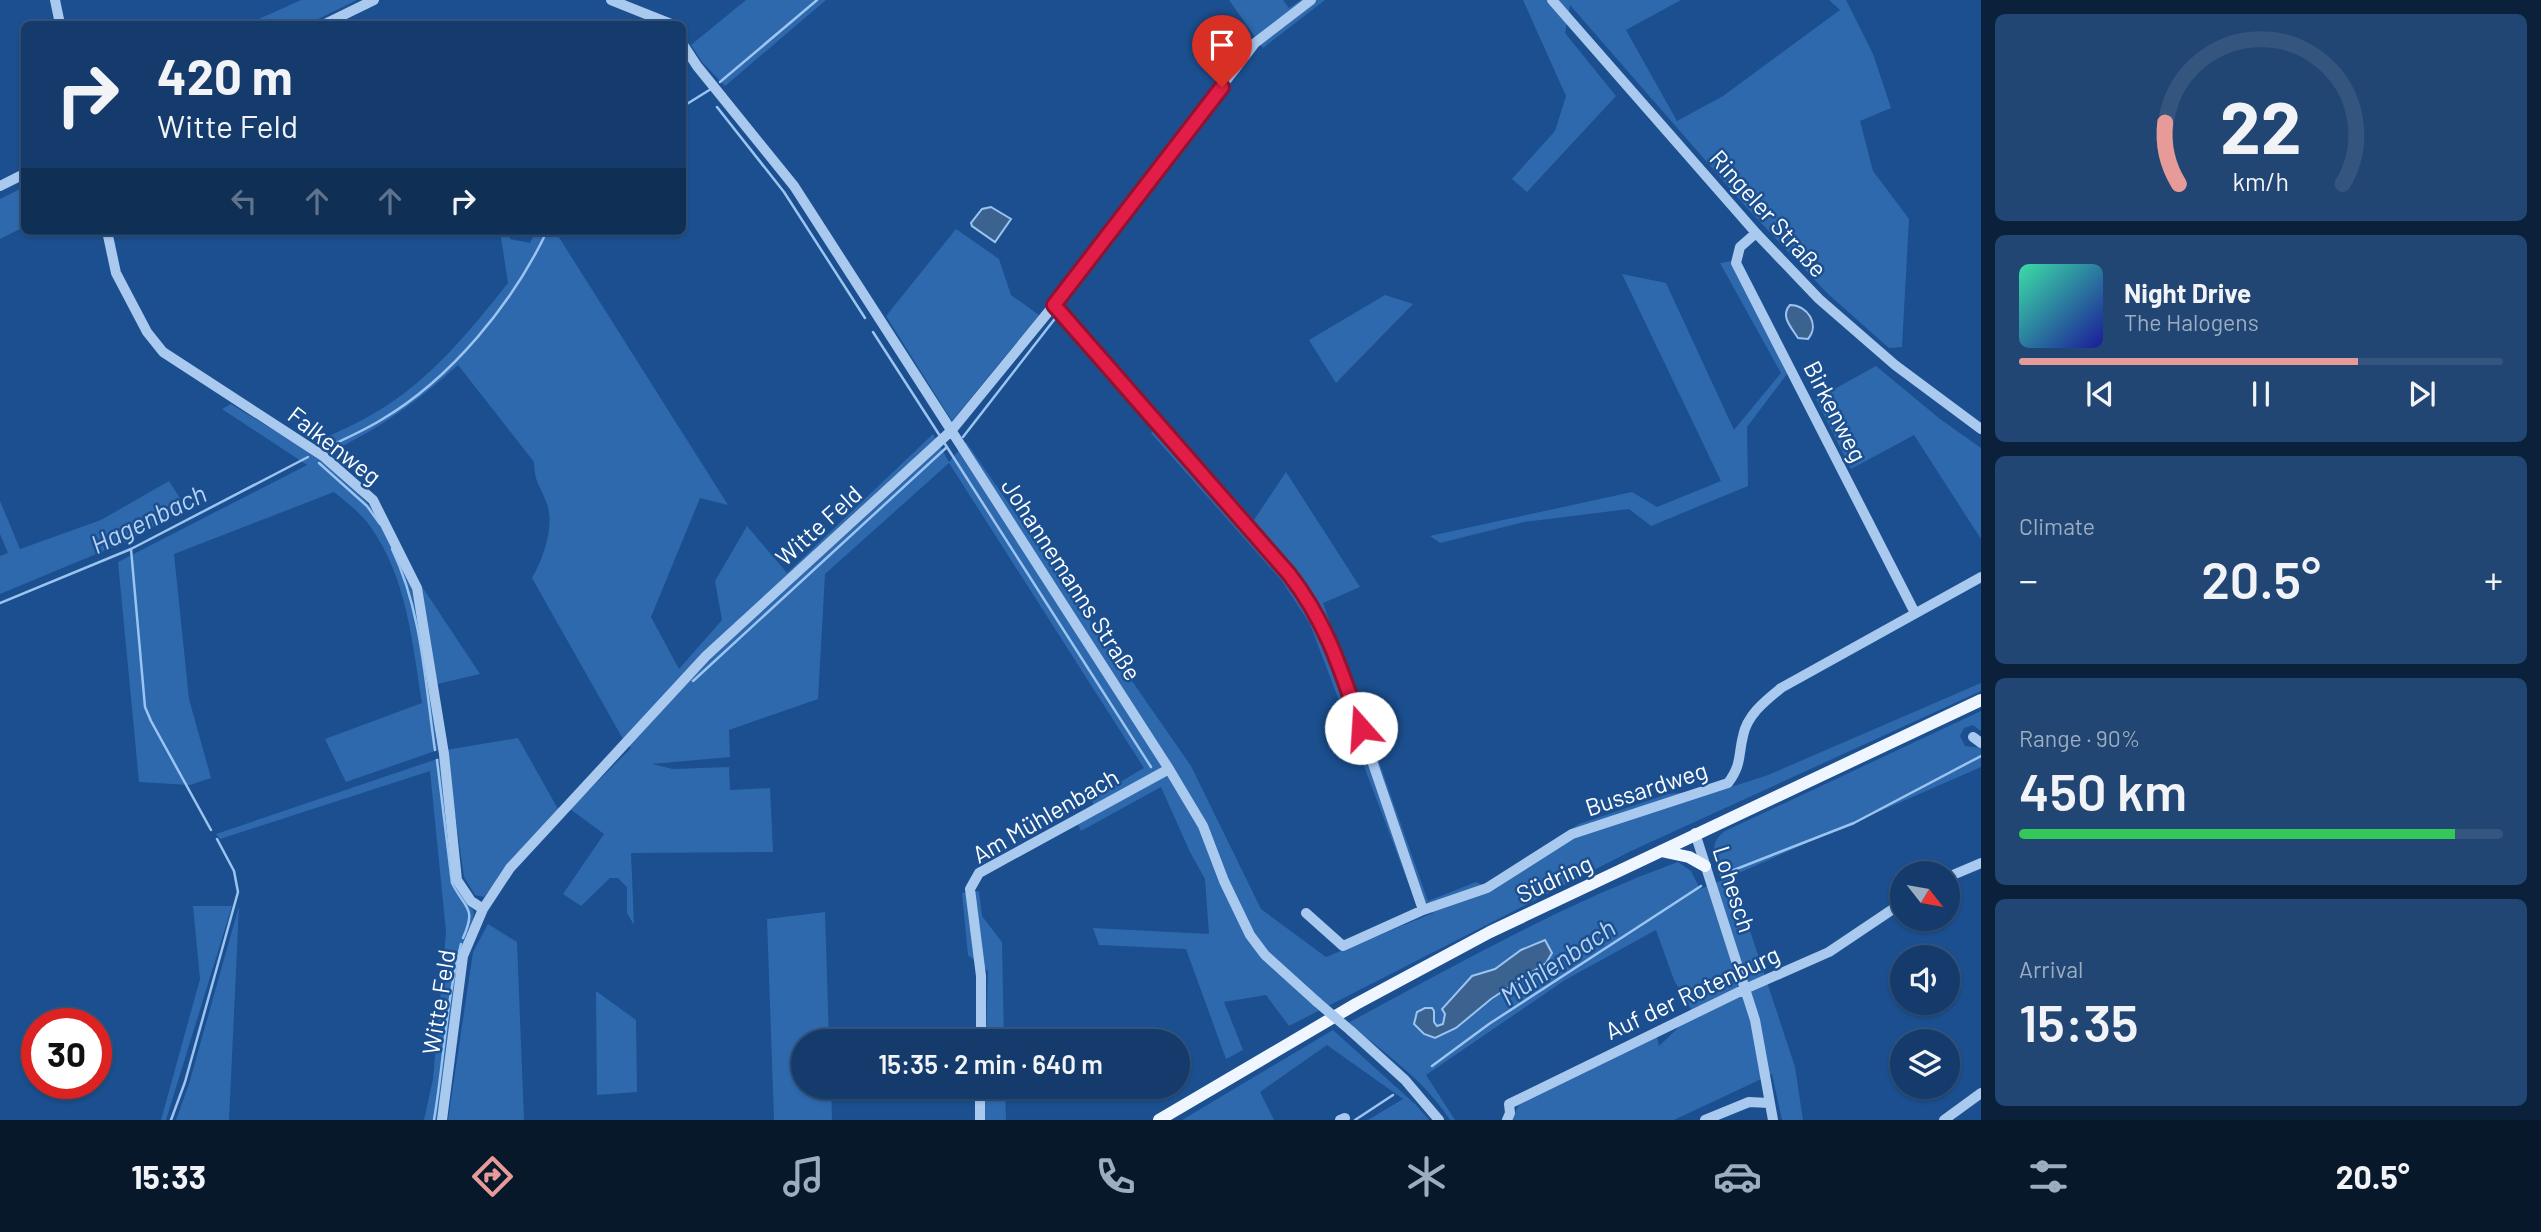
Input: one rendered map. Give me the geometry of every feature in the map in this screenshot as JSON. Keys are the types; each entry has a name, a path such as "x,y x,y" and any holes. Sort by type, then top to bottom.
{"main road":[{"name":"Südring","path":"1158,1120 1356,1004 1490,932 1981,700"},
{"path":"1661,851 1689,857 1705,866"}],"street":[{"path":"55,0 59,21"},
{"path":"331,21 374,0"},
{"path":"611,0 664,21"},
{"name":"Witte Feld","path":"442,1120 463,956 483,909 510,868 706,656 951,431 1054,305 1255,43 1311,0"},
{"name":"Ringeler Straße","path":"1552,0 1756,233 1828,307 1895,365 1981,429"},
{"name":"Johannemanns Straße","path":"686,49 794,186 1169,769 1203,826 1224,881 1251,935 1265,955 1405,1080 1439,1120"},
{"path":"0,186 21,176"},
{"name":"Birkenweg","path":"1756,233 1740,247 1736,263 1915,613"},
{"name":"Falkenweg","path":"108,235 116,273 147,332 163,352 323,456 373,500 417,588 447,777 457,880 471,901 483,909"},
{"path":"1054,305 1309,599 1343,676 1423,911"},
{"name":"Bussardweg","path":"1306,913 1343,946 1423,911 1487,888 1572,834 1728,783 1738,770 1743,733 1751,717 1781,688 1981,577"},
{"name":"Am Mühlenbach","path":"981,1029 981,976 970,889 979,873 1169,769"},
{"name":"Lohesch","path":"1695,833 1755,1020 1773,1120"},
{"path":"1960,872 1981,863"},
{"name":"Auf der Rotenburg","path":"1507,1120 1510,1113 1509,1104 1745,989 1829,952 1890,911"},
{"path":"1944,1120 1981,1093"},
{"path":"980,1099 980,1120"},
{"path":"1704,1120 1749,1102 1769,1103"}],"shaded area":[{"path":"301,0 357,0 314,21 255,21"},
{"path":"746,0 826,0 725,86 702,62 691,45"},
{"path":"1229,0 1283,0 1289,8 1301,0 1325,0 1263,48"},
{"path":"1523,0 1681,0 1626,30 1677,121 1723,96 1840,10 1829,0 1846,0 1873,54 1891,108 1860,121 1873,171 1909,219 1902,347 1889,348 1828,294 1747,208 1570,5 1565,33 1616,96 1527,192 1512,179 1555,131 1566,96"},
{"path":"21,188 21,228 0,239 0,199"},
{"path":"991,207 1011,219 995,242 971,223 982,209"},
{"path":"956,229 999,259 1011,295 1039,315 952,421 886,316"},
{"path":"501,235 510,235 510,239 530,243 534,235 558,235 728,505 700,498 651,617 679,669 722,620 715,581 747,526 787,573 933,434 949,462 966,442 1191,766 1261,909 1326,957 1433,913 1428,902 1417,906 1310,624 1282,581 1151,433 1165,420 1254,520 1286,472 1360,587 1323,603 1428,901 1476,882 1492,890 1527,857 1579,824 1668,794 1728,788 1768,775 1981,683 1981,691 1631,851 1289,1026 1266,995 1224,1002 1243,1050 1226,1059 1186,949 1099,945 1093,928 1209,934 1205,879 1161,787 1081,831 1078,824 1098,814 1091,799 1144,768 949,463 825,574 818,699 729,730 730,757 652,764 673,769 729,767 730,790 770,788 773,852 631,853 634,925 627,913 627,887 618,878 610,878 581,906 563,894 604,834 570,809 631,748 623,739 532,578 544,552 550,522 534,462 458,365 396,414 347,443 328,453 315,442 363,420 415,385 464,336 508,283"},
{"path":"1732,261 1787,374 1747,427 1748,486 1651,526 1629,509 1524,522 1440,543 1430,536 1632,492 1657,507 1721,481 1622,274 1666,283 1734,430 1781,373 1720,263"},
{"path":"1385,295 1413,304 1336,383 1309,340"},
{"path":"1790,305 1802,308 1810,317 1813,328 1808,339 1798,338 1790,326 1786,313"},
{"path":"1876,366 1940,419 1981,448 1981,539 1914,435 1851,469 1816,399"},
{"path":"231,404 339,475 369,505 387,530 401,559 420,622 438,750 346,782 325,739 422,703 411,633 392,567 366,521 334,492 174,554 189,699 211,778 190,785 139,782 118,562 307,465 222,409"},
{"path":"169,481 187,509 125,542 0,594 0,556 8,553 0,534 0,501 20,549 101,520"},
{"path":"421,585 480,674 437,684"},
{"path":"1981,711 1981,731 1973,725 1964,728 1960,736 1965,746 1981,748 1981,767 1732,876 1795,1067 1803,1120 1782,1120 1772,1074 1674,1120 1511,1120 1519,1105 1526,1100 1657,1037 1659,1046 1678,1028 1691,1009 1674,980 1656,930 1565,980 1426,1075 1455,1120 1450,1120 1429,1092 1403,1068 1348,1023 1551,916 1678,862 1691,871 1700,889 1723,880 1714,848 1725,831","holes":["1521,950 1546,963 1486,1004 1424,1034 1434,1011 1434,1022 1438,1026 1443,1024 1445,1014 1472,976 1495,969"]},
{"path":"518,738 558,809 484,897 475,895 464,877 446,750"},
{"path":"440,758 455,880 474,912 438,1120 424,1120 433,1079 446,932 430,771 220,839 216,834"},
{"path":"979,891 982,916 1002,942 1004,1029 986,1029 988,971 968,955 962,893"},
{"path":"193,906 232,906 166,1120 161,1120 200,979"},
{"path":"239,906 229,1120 176,1120 189,1084"},
{"path":"825,912 829,1029 791,1029 791,1099 831,1099 832,1120 774,1120 767,919"},
{"path":"488,924 517,942 524,1120 448,1120 473,952"},
{"path":"1545,940 1552,953 1546,963 1491,999 1456,1028 1435,1038 1424,1034 1414,1024 1417,1012 1432,1008 1434,1022 1437,1026 1443,1024 1445,1014 1442,1009 1472,976 1495,969 1521,950"},
{"path":"596,991 636,1020 637,1092 597,1095"},
{"path":"1333,1030 1429,1120 1368,1120 1403,1099 1327,1045 1260,1092 1274,1120 1182,1120"},
{"path":"985,1099 1005,1099 1006,1120 984,1120"}],"waterway":[{"name":"Hagenbach","path":"720,82 817,0"},
{"name":"Hagenbach","path":"686,105 711,89"},
{"path":"717,107 784,192 865,318"},
{"name":"Hagenbach","path":"323,449 367,428 407,403 455,361 498,312 517,285 545,235"},
{"path":"963,437 1057,316"},
{"path":"873,332 940,436"},
{"path":"945,444 1151,767"},
{"path":"693,681 947,447"},
{"name":"Hagenbach","path":"0,603 131,549 308,457"},
{"path":"319,463 367,506 380,524"},
{"path":"131,549 145,707 211,830"},
{"path":"392,549 410,597 416,622 435,750"},
{"name":"Mühlenbach","path":"1721,875 1854,823 1981,756"},
{"path":"437,760 452,883 469,914 463,938"},
{"path":"171,1120 185,1082 238,892 234,871 217,839"},
{"name":"Mühlenbach","path":"1432,1066 1489,1024 1701,886"},
{"path":"434,1120 452,987 461,944"},
{"name":"Mühlenbach","path":"1355,1120 1393,1095"}],"route":[{"path":"1222,87 1054,305 1309,599 1343,676 1361,728"}]}
